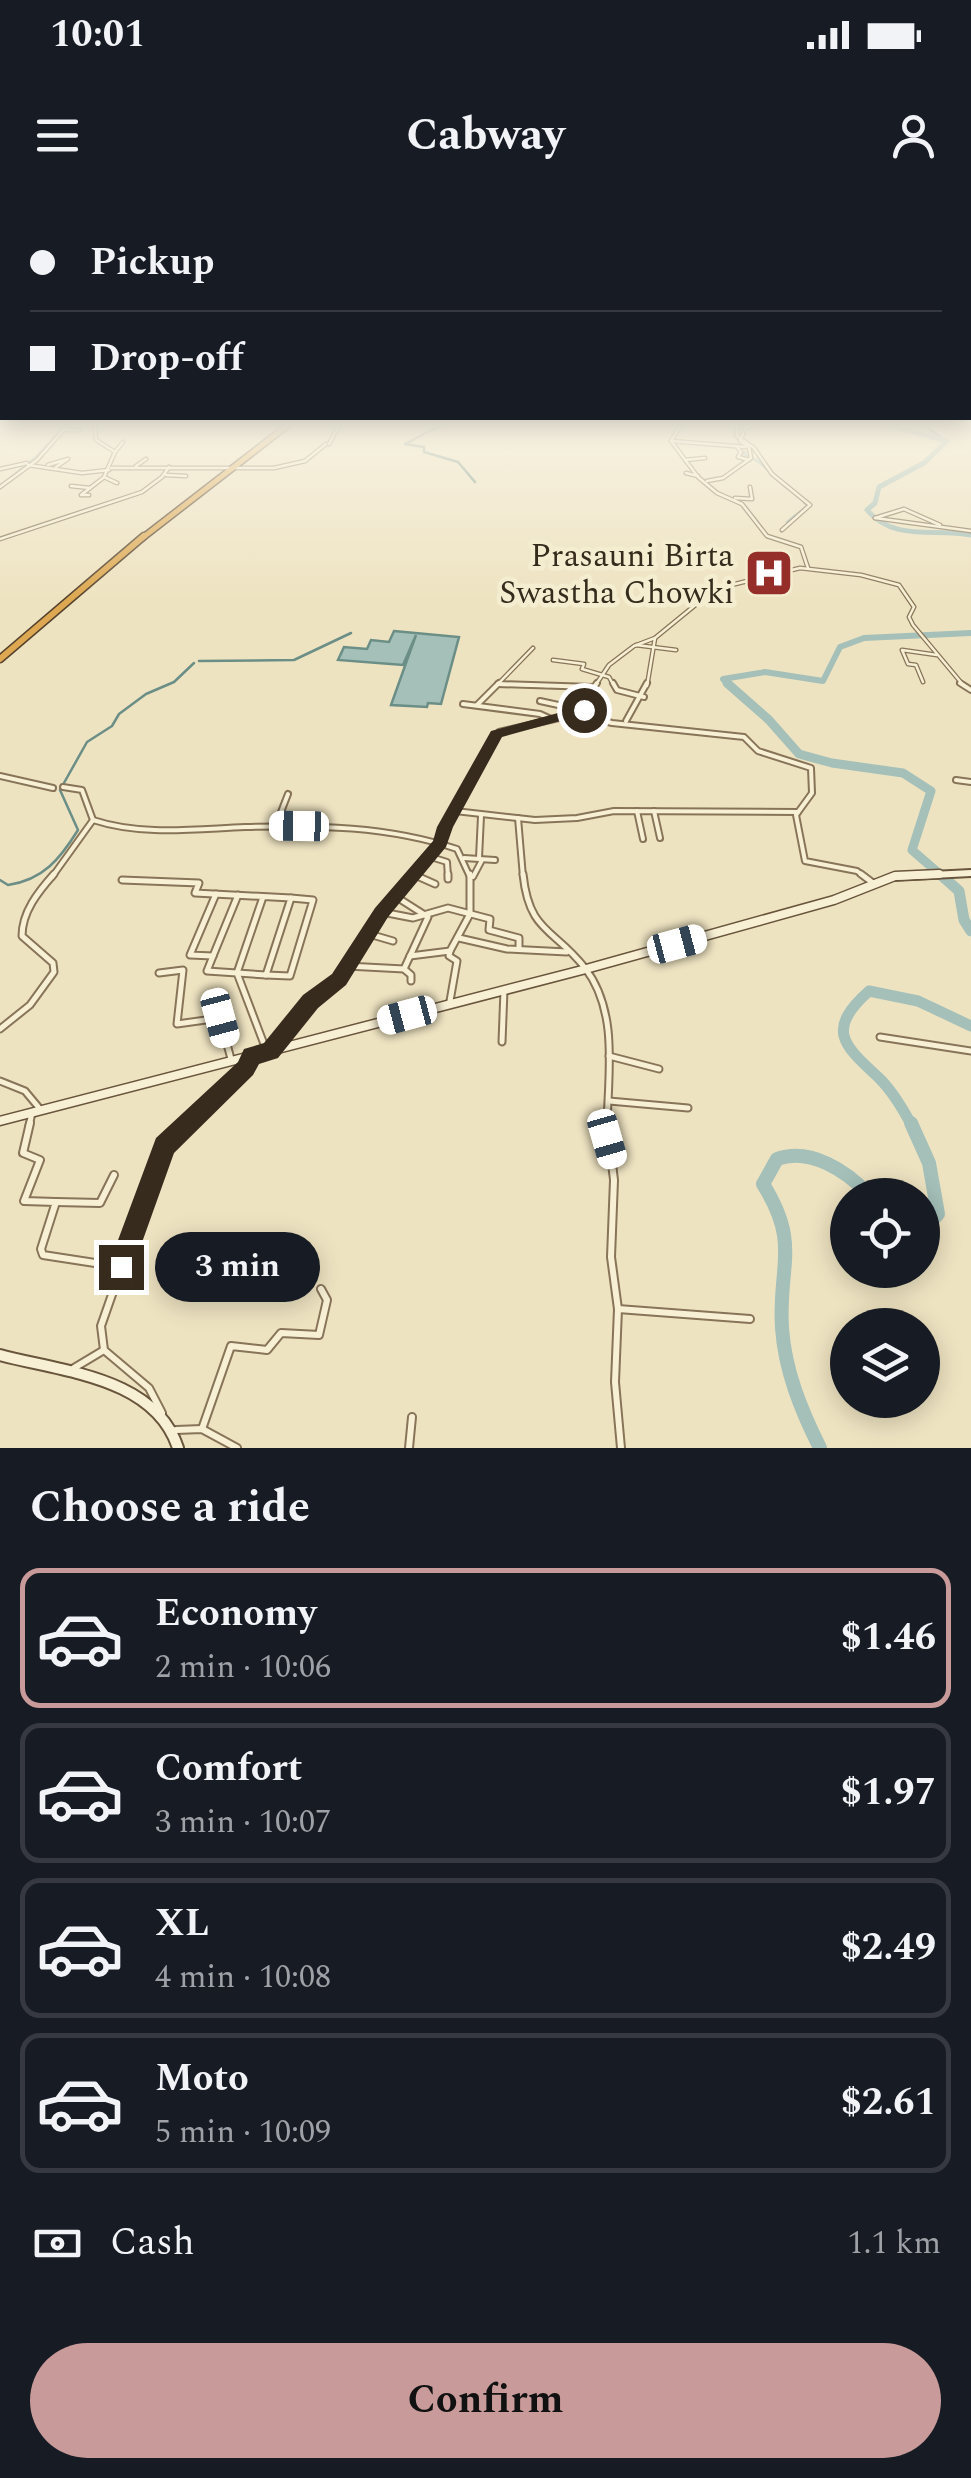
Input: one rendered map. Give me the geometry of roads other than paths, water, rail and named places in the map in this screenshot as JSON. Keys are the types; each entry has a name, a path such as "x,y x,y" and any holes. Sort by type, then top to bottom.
{"highway":[{"path":"0,658 209,483"}],"main road":[{"path":"0,1121 586,969 876,887 895,876 971,873"},
{"path":"1,1359 66,1372 130,1391 162,1413 176,1430 178,1448"}],"street":[{"path":"88,495 82,494 95,483"},
{"path":"0,539 80,510 121,500 151,483"},
{"path":"709,483 716,493 745,507 767,536 801,547 808,568"},
{"path":"782,530 810,505 783,483"},
{"path":"71,486 90,488"},
{"path":"733,499 752,499 750,488"},
{"path":"947,526 905,528 875,518 904,509 971,531"},
{"path":"576,714 603,675 636,645 655,638 715,589 808,568 860,574 899,585 914,607 909,617 912,625 971,690"},
{"path":"626,722 644,697 655,638"},
{"path":"636,645 676,650"},
{"path":"476,706 534,648"},
{"path":"923,682 916,665 908,664 902,650 938,655"},
{"path":"554,660 584,664 582,669 603,675 614,682 617,690 644,697"},
{"path":"498,684 594,687"},
{"path":"540,701 595,713"},
{"path":"463,704 540,714 551,719"},
{"path":"264,896 236,974 269,1052 310,1002 333,986 382,912 431,857 496,734 576,714 612,723 744,738 758,751 806,765 812,772 812,793 798,812 805,861 864,873 876,887"},
{"path":"0,776 53,788"},
{"path":"956,780 971,782"},
{"path":"63,787 82,790 93,820"},
{"path":"276,825 288,794"},
{"path":"454,811 518,818 592,818 614,811 637,810 798,812"},
{"path":"637,810 643,839"},
{"path":"654,811 660,838"},
{"path":"451,1004 451,982 457,961 450,951 471,916 473,877 481,858 480,816"},
{"path":"518,818 526,904 586,969 609,1022 607,1139 614,1180 612,1257 618,1309 615,1382 620,1448"},
{"path":"93,820 142,830 276,825 338,828 440,843 458,849 473,877"},
{"path":"0,1029 30,1005 54,972 52,963 21,930 34,897 71,855 93,820"},
{"path":"431,857 447,862 448,879"},
{"path":"464,858 496,860"},
{"path":"415,875 435,884"},
{"path":"122,880 200,882 195,893 264,896 312,900 290,976 208,971 238,895"},
{"path":"213,956 190,954 216,894"},
{"path":"396,896 424,912 427,926 404,969"},
{"path":"266,975 292,898"},
{"path":"382,912 412,918 448,908 490,920 489,930 519,938 520,948"},
{"path":"367,933 393,941"},
{"path":"459,938 567,952"},
{"path":"410,956 450,951"},
{"path":"347,966 404,969 411,974 411,981"},
{"path":"159,973 183,970 177,1024 220,1018 232,1061"},
{"path":"502,1042 504,990"},
{"path":"880,1037 971,1052"},
{"path":"162,1413 150,1388 104,1350 101,1326 164,1146 245,1068 252,1056"},
{"path":"608,1056 659,1069"},
{"path":"0,1081 25,1091 37,1112 23,1154 40,1160 24,1201 100,1204 114,1175"},
{"path":"609,1101 688,1108"},
{"path":"56,1202 41,1249 43,1255 121,1267"},
{"path":"202,1430 231,1346 267,1350 281,1334 319,1334 327,1300 321,1289"},
{"path":"618,1309 750,1318"},
{"path":"66,1372 104,1350"},
{"path":"410,1448 412,1417"},
{"path":"176,1430 202,1430 238,1448"}],"water":[{"path":"394,631 459,637 441,704 391,705 416,635 403,665 338,660 344,647 367,649 371,640 389,642"}],"waterway":[{"path":"0,486 3,483"},
{"path":"782,483 787,488"},
{"path":"886,483 879,487 875,503 867,510 878,520 902,530 971,535"},
{"path":"787,522 807,506 803,501"},
{"path":"199,661 294,660 351,633"},
{"path":"729,686 723,679 765,672 823,681 840,647 864,638 971,633"},
{"path":"0,880 8,885 31,878 57,859 78,830 60,790 87,742 112,726 119,714 146,694 174,682 194,663"},
{"path":"727,683 769,720 799,754 903,773 931,791 912,850 943,877"},
{"path":"940,874 959,891 964,920 971,931"},
{"path":"912,1126 889,1089 849,1047 843,1028 847,1017 869,991 918,1001 971,1026"},
{"path":"911,1123 932,1178"},
{"path":"820,1448 790,1375 782,1328 785,1240 775,1205 763,1184 777,1159 790,1156 815,1159 850,1178"}],"place":[{"name":"Prasauni Birta Swastha Chowki","path":"769,573"}]}
